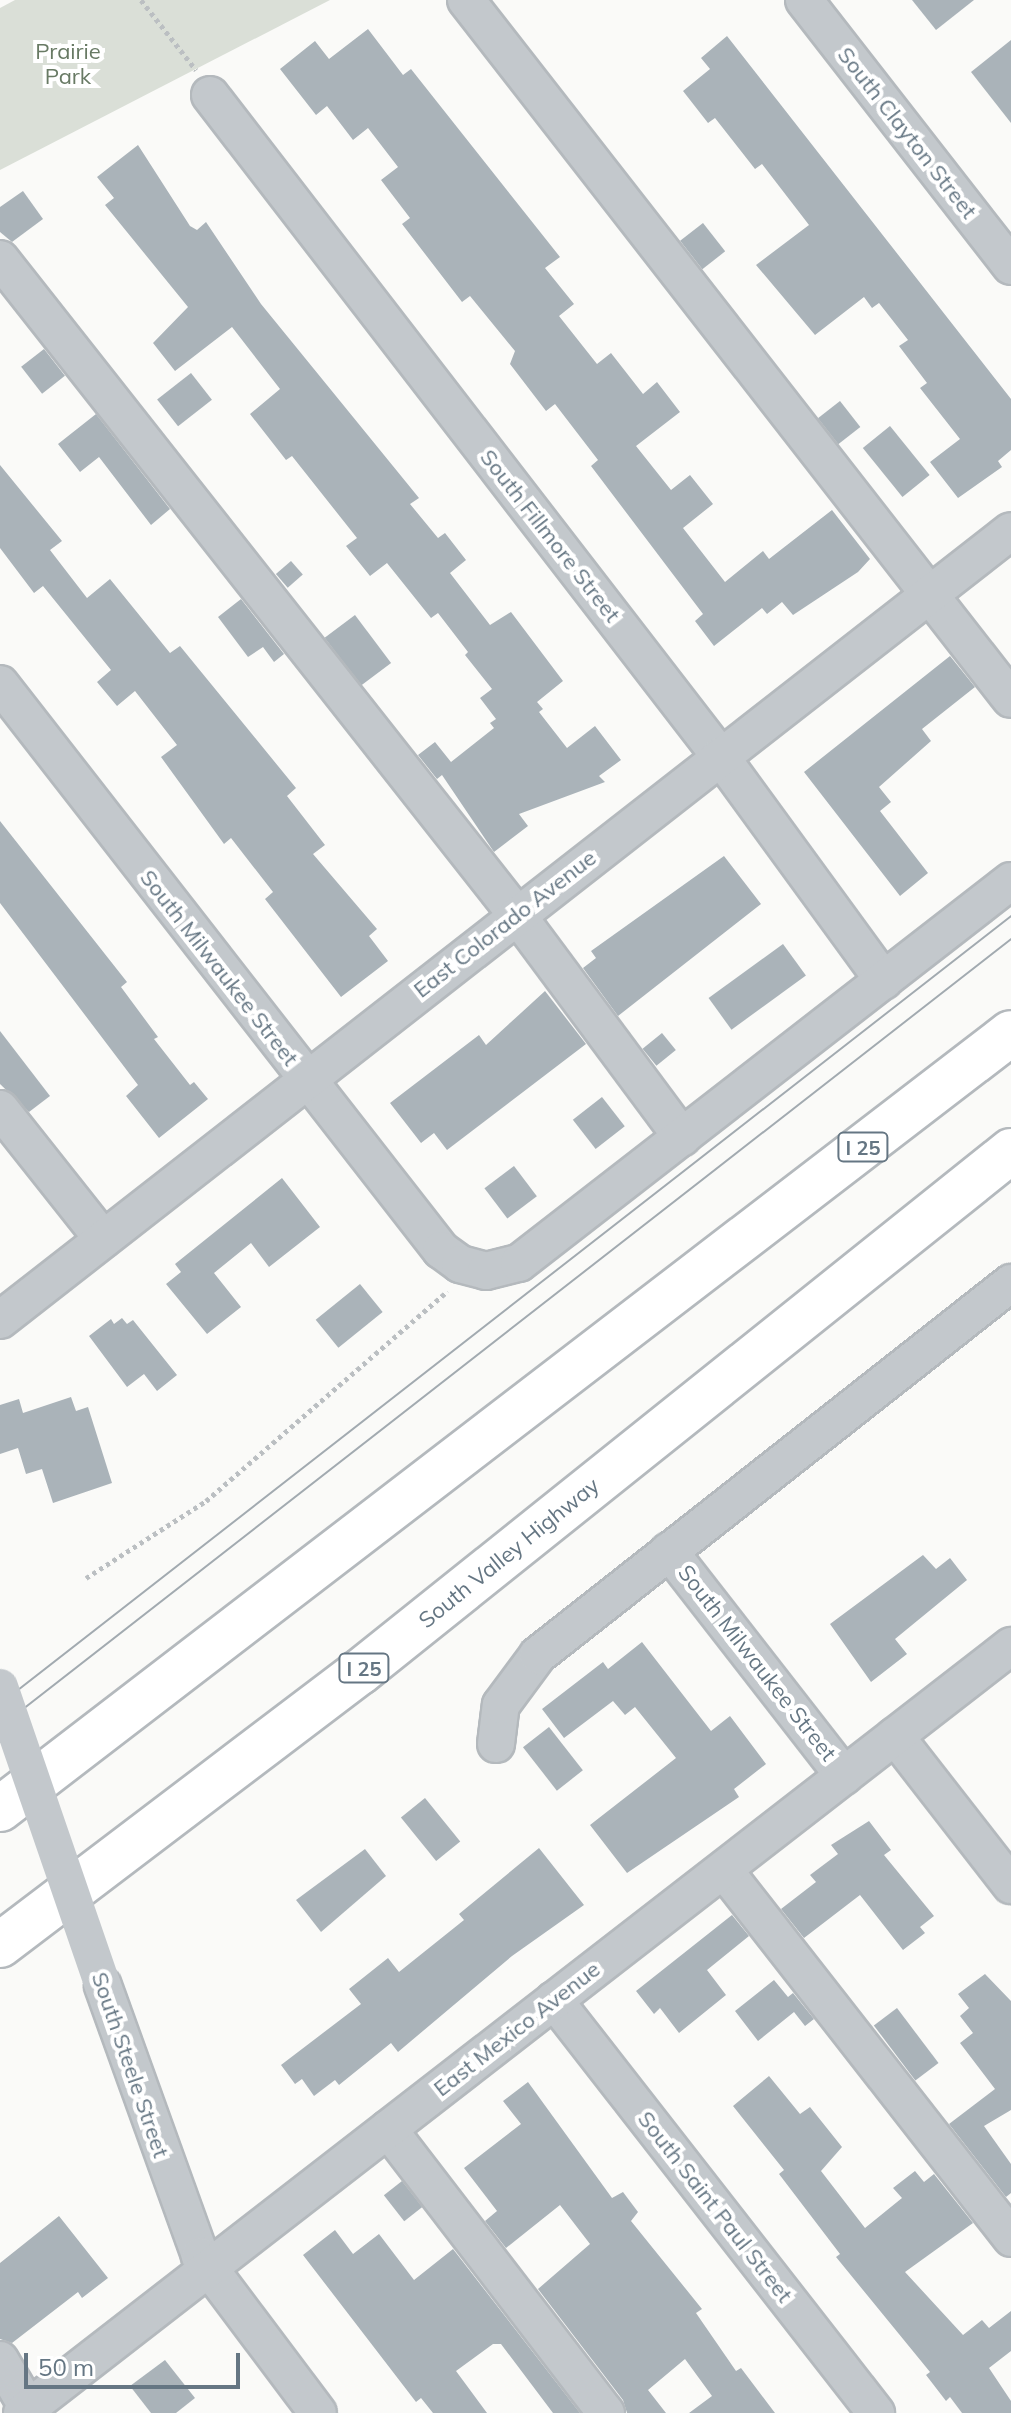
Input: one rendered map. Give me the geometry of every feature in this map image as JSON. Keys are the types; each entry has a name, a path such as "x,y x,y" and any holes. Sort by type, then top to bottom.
{"highway":[{"path":"715,1261 1011,999"},
{"name":"I 25","path":"0,1809 1011,1033"},
{"name":"South Valley Highway","path":"0,1945 310,1710 1011,1151"},
{"path":"722,1383 1011,1182"}],"street":[{"path":"466,0 1011,699"},
{"name":"South Clayton Street","path":"804,0 1011,266"},
{"name":"South Fillmore Street","path":"210,95 720,756 884,981"},
{"path":"0,259 517,915 682,1137"},
{"name":"East Colorado Avenue","path":"0,1320 1011,531"},
{"name":"South Milwaukee Street","path":"0,684 441,1250 474,1268"},
{"path":"474,1268 499,1271 519,1263 1011,881"},
{"path":"0,1109 103,1239"},
{"path":"496,1744 501,1705 524,1670 669,1551 1011,1283"},
{"name":"South Milwaukee Street","path":"669,1551 844,1776"},
{"name":"East Mexico Avenue","path":"27,2411 207,2267 1011,1646"},
{"name":"South Steele Street","path":"0,1687 185,2221 207,2267 318,2413"},
{"path":"895,1736 1011,1885"},
{"path":"724,1870 1011,2238"},
{"name":"South Saint Paul Street","path":"554,2000 876,2413"},
{"path":"388,2129 606,2413"},
{"path":"0,2360 27,2411"}],"path":[{"path":"141,0 210,95"},
{"path":"86,1578 206,1501 474,1268"}],"green space":[{"name":"Prairie Park","path":"15,0 330,0 0,170 0,8"}],"building":[{"path":"912,0 974,0 936,30"},
{"path":"368,29 403,75 411,69 560,257 545,268 574,304 559,316 597,364 611,353 643,394 657,382 680,412 636,446 671,490 690,475 713,504 683,528 725,582 763,551 769,559 832,510 870,559 858,572 793,615 782,602 767,614 762,608 714,646 695,621 703,614 591,466 598,460 555,404 546,411 510,364 515,351 470,296 462,302 402,224 410,218 381,180 398,167 368,128 353,140 327,106 316,115 280,69 315,41 329,59"},
{"path":"727,36 1011,399 1011,450 998,461 1002,467 958,498 930,462 960,439 920,388 927,383 899,346 908,340 879,303 872,308 864,297 815,335 756,265 809,225 762,164 755,169 715,118 708,123 683,91 710,69 701,58"},
{"path":"1011,40 1011,123 971,72"},
{"path":"138,145 190,226 197,230 206,222 261,304 419,498 410,504 438,538 445,533 466,560 450,573 490,625 511,612 563,681 537,702 543,709 539,712 567,748 595,726 621,760 599,776 605,782 519,814 528,826 494,852 442,775 437,779 418,755 435,742 451,762 494,728 490,723 496,719 480,698 492,689 465,655 468,652 438,613 431,618 387,563 370,576 346,546 357,538 292,456 286,460 250,414 280,389 232,327 175,371 153,343 188,307 105,205 114,198 97,177"},
{"path":"23,191 43,219 12,242 0,232 0,207"},
{"path":"703,223 725,251 702,269 680,241"},
{"path":"44,349 65,376 42,394 21,367"},
{"path":"191,373 212,400 178,426 157,399"},
{"path":"840,401 860,427 838,444 818,418"},
{"path":"96,414 170,509 151,525 99,457 80,472 58,444"},
{"path":"890,426 930,475 902,497 863,448"},
{"path":"0,465 62,541 50,550 87,598 110,579 170,653 180,646 296,788 287,796 325,845 313,854 377,929 369,936 388,961 341,997 265,899 273,892 231,838 224,844 161,757 177,745 135,691 117,706 97,682 111,670 43,586 34,593 0,548"},
{"path":"291,561 303,575 288,588 276,574"},
{"path":"241,599 284,654 274,662 263,647 248,657 218,617"},
{"path":"355,615 391,663 361,686 325,638"},
{"path":"950,656 975,687 922,729 931,741 879,787 891,802 880,811 928,873 900,896 804,772"},
{"path":"0,821 127,982 121,987 158,1037 154,1039 190,1085 194,1082 208,1099 159,1138 126,1096 138,1085 0,903"},
{"path":"724,856 761,904 618,1016 583,968 596,958 591,951"},
{"path":"783,944 806,976 731,1030 709,998"},
{"path":"545,991 586,1044 447,1150 434,1133 421,1143 390,1103 479,1035 486,1045"},
{"path":"0,1031 50,1096 29,1112 0,1084"},
{"path":"662,1033 676,1050 656,1066 643,1049"},
{"path":"602,1097 625,1126 596,1149 573,1120"},
{"path":"514,1166 537,1196 507,1219 484,1188"},
{"path":"282,1178 320,1227 269,1267 251,1243 214,1273 241,1307 207,1334 166,1284 181,1272 175,1264"},
{"path":"360,1284 383,1312 338,1348 316,1320"},
{"path":"122,1318 127,1324 133,1320 177,1375 157,1391 144,1374 127,1387 89,1336 111,1319 114,1324"},
{"path":"71,1397 76,1411 88,1407 112,1483 53,1503 42,1469 26,1474 18,1448 0,1454 0,1405 19,1399 23,1413"},
{"path":"923,1555 936,1569 950,1558 967,1580 895,1639 907,1654 871,1682 830,1624"},
{"path":"642,1642 711,1731 730,1716 766,1764 734,1789 739,1797 627,1873 590,1825 676,1758 635,1707 625,1715 613,1701 564,1738 542,1709 603,1662 608,1669"},
{"path":"549,1727 583,1770 557,1791 523,1747"},
{"path":"425,1798 460,1842 436,1861 401,1818"},
{"path":"869,1821 891,1850 884,1855 934,1916 920,1927 925,1933 903,1950 860,1895 804,1938 781,1909 816,1882 810,1875 838,1854 831,1845"},
{"path":"539,1848 584,1905 512,1956 398,2052 391,2043 339,2085 335,2080 314,2096 302,2079 295,2084 281,2065 361,2004 349,1989 388,1958 399,1972 464,1920 459,1914"},
{"path":"365,1849 386,1876 321,1932 296,1900"},
{"path":"732,1915 749,1936 707,1970 726,1995 679,2033 660,2008 654,2014 636,1991"},
{"path":"985,1974 1011,2001 1011,2110 984,2126 1011,2164 1011,2193 1006,2197 949,2124 995,2089 960,2043 973,2033 960,2016 969,2008 958,1994"},
{"path":"774,1980 788,1997 793,1993 814,2019 805,2026 794,2012 758,2041 735,2011"},
{"path":"897,2008 939,2063 915,2081 874,2025"},
{"path":"769,2076 800,2114 810,2107 842,2147 821,2171 865,2228 902,2198 893,2188 915,2171 924,2182 934,2174 973,2223 905,2272 963,2335 982,2320 989,2328 1011,2311 1011,2351 989,2368 1011,2401 1011,2413 962,2413 950,2397 946,2401 926,2375 930,2372 836,2257 840,2254 779,2174 784,2170 733,2106"},
{"path":"528,2082 612,2198 623,2192 638,2212 631,2221 702,2309 696,2313 736,2371 741,2368 775,2413 689,2413 712,2396 685,2359 648,2390 666,2413 627,2413 623,2400 538,2289 590,2244 560,2205 506,2248 485,2221 497,2211 464,2168 521,2124 503,2101"},
{"path":"402,2181 422,2207 404,2221 384,2195"},
{"path":"59,2216 108,2278 82,2298 78,2292 12,2343 0,2339 0,2263"},
{"path":"335,2230 353,2254 379,2234 414,2280 453,2249 580,2413 553,2413 501,2344 493,2344 456,2371 487,2413 433,2413 421,2398 416,2402 303,2255"},
{"path":"165,2360 195,2398 176,2413 151,2413 130,2386"}],"tram line":[{"path":"0,1704 1011,916"},
{"path":"0,1727 1011,939"}]}
